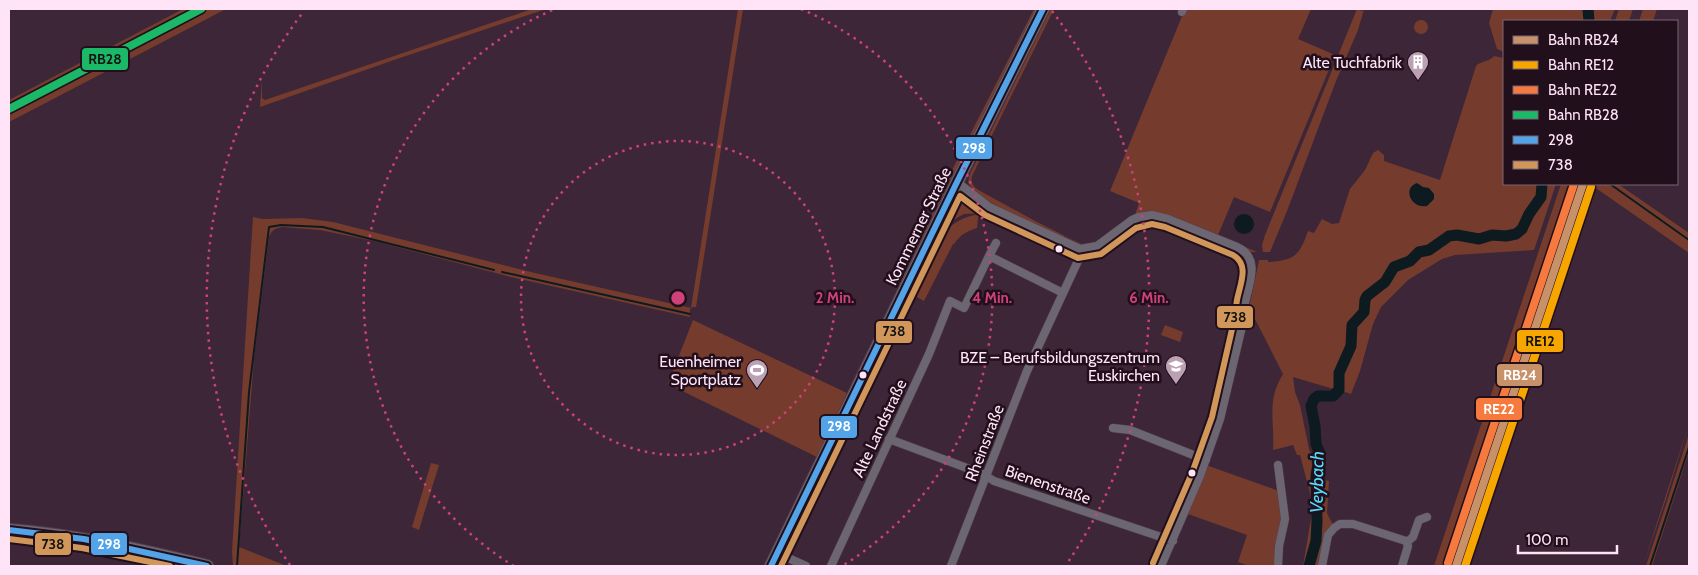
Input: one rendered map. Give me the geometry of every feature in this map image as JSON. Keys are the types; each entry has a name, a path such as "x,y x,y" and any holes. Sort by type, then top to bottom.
{"main road":[{"name":"Kommerner Straße","path":"771,566 949,198 1043,9"},
{"path":"9,530 125,546 207,566"}],"street":[{"path":"957,182 989,206 1083,250 1097,246 1132,220 1152,215 1168,219 1237,247 1246,252 1251,258 1253,268 1244,306 1244,318 1220,419 1206,460 1161,566"},
{"path":"949,198 989,206"},
{"path":"996,243 989,256 1063,293"},
{"name":"Rheinstraße","path":"951,566 1027,371 1083,250"},
{"name":"Alte Landstraße","path":"830,566 929,354 950,302 964,308 989,256"},
{"path":"1113,428 1130,430 1206,460"},
{"name":"Bienenstraße","path":"889,439 986,476 1002,484 1173,541"},
{"path":"1278,465 1285,519 1279,546 1278,566"},
{"path":"1280,476 1288,475"},
{"path":"1407,542 1413,537 1419,520 1427,517"},
{"path":"1322,566 1328,535 1335,527 1342,524 1353,524 1407,542"},
{"path":"1402,566 1408,546 1407,542"},
{"path":"777,553 806,566"}],"shaded area":[{"path":"183,9 195,9 9,106 9,100"},
{"path":"207,9 226,9 9,122 9,112"},
{"path":"532,9 546,9 260,107 262,80 262,98 265,100"},
{"path":"738,9 743,9 696,307 690,309 690,317 511,277 374,241 320,230 283,227 273,231 269,237 254,359 239,547 287,566 233,566 232,552 253,217 263,219 302,218 333,222 535,273 691,308"},
{"path":"1034,9 1039,9 853,386 851,385 894,297 950,174"},
{"path":"1051,9 1054,9 972,176 972,184 982,192 1081,245 1026,221 996,205 973,189 968,182 970,174"},
{"path":"1185,9 1311,9 1298,39 1335,55 1270,212 1234,197 1218,235 1257,252 1251,252 1244,247 1164,214 1152,212 1135,215 1139,203 1110,191"},
{"path":"1357,9 1362,11 1364,9 1358,30 1336,81 1270,252 1263,252 1262,245 1265,235"},
{"path":"1493,9 1587,9 1587,20 1503,20 1503,52 1497,49 1489,23"},
{"path":"1590,9 1615,9 1610,20 1590,20"},
{"path":"1619,9 1633,9 1629,20 1615,20"},
{"path":"1643,9 1657,9 1653,20 1639,20"},
{"path":"1418,20 1424,20 1428,27 1424,34 1418,34 1414,30 1414,24"},
{"path":"1494,56 1503,58 1503,185 1540,185 1540,197 1519,229 1505,234 1493,233 1480,238 1457,233 1448,234 1431,248 1420,250 1407,260 1392,265 1384,279 1365,293 1362,302 1363,309 1349,326 1347,350 1336,372 1337,390 1293,377 1309,449 1315,462 1314,477 1329,481 1327,513 1333,525 1325,535 1318,566 1303,566 1312,513 1311,497 1300,455 1297,455 1293,445 1273,450 1273,403 1283,374 1253,315 1250,314 1249,308 1259,260 1268,260 1268,262 1290,258 1302,247 1308,231 1314,233 1322,219 1332,224 1339,223 1350,189 1365,170 1373,153 1378,150 1384,155 1384,161 1440,180 1476,66"},
{"path":"1417,183 1429,188 1434,194 1434,199 1427,206 1421,206 1410,198 1410,189"},
{"path":"1544,185 1556,185 1534,250 1455,255 1442,259 1408,280 1381,307 1373,324 1360,371 1351,394 1342,391 1342,372 1350,358 1354,345 1353,328 1358,320 1367,312 1367,302 1371,295 1388,284 1398,267 1418,259 1420,254 1432,251 1446,239 1457,236 1479,242 1496,236 1518,237 1544,198"},
{"path":"1561,185 1575,185 1449,566 1434,566"},
{"path":"1585,185 1589,185 1545,319 1542,337 1466,566 1459,566"},
{"path":"1591,185 1619,185 1689,233 1689,253"},
{"path":"965,204 993,213 964,214 943,229 954,208"},
{"path":"1244,214 1251,217 1254,224 1251,231 1244,234 1237,231 1234,224 1237,217"},
{"path":"993,215 1010,223 1009,225 990,217 978,217 977,228 964,234 953,244 924,301 915,296 913,291 939,239 947,229 969,216"},
{"name":"Euenheimer Sportplatz","path":"693,320 847,393 817,457 668,384"},
{"path":"1165,325 1183,332 1180,342 1161,335"},
{"path":"1689,424 1666,499 1643,566"},
{"path":"1689,434 1689,452 1652,566 1646,566"},
{"path":"431,463 439,465 419,530 412,527"},
{"path":"1206,465 1279,491 1283,514 1275,566 1249,566 1238,562 1247,535 1188,514"},
{"path":"9,534 47,538 191,566 172,566 109,552 9,539"}],"waterway":[{"name":"Veybach","path":"1588,9 1589,20"},
{"name":"Veybach","path":"1309,566 1316,541 1316,476 1320,454 1316,444 1311,406 1314,399 1318,396 1333,396 1339,390 1339,373 1351,346 1352,325 1364,312 1367,296 1385,282 1394,267 1410,261 1419,252 1429,250 1449,236 1457,235 1479,239 1492,235 1506,236 1516,234 1522,229 1529,214 1541,197 1542,185"},
{"path":"1611,185 1689,240"},
{"path":"237,566 249,392 269,227 281,225 323,227 494,270"},
{"path":"502,272 690,314"},
{"path":"1650,566 1689,447"}],"rail line":[{"name":"RB28","path":"9,109 201,9"},
{"name":"RE22","path":"1448,563 1574,185"},
{"name":"RB24","path":"1456,566 1583,185"},
{"name":"RE12","path":"1465,566 1591,187"}],"transit line":[{"name":"298","path":"771,566 1043,9"},
{"name":"738","path":"781,566 960,196 985,215 1078,258 1101,254 1136,228 1152,224 1165,227 1233,255 1241,264 1243,269 1242,281 1212,417 1192,473 1153,563"},
{"name":"298","path":"9,530 84,539 207,566"},
{"name":"738","path":"9,539 82,548 170,566"}],"place":[{"name":"Alte Tuchfabrik","path":"1418,81"},
{"name":"BZE – Berufsbildungszentrum Euskirchen","path":"1176,385"},
{"name":"Euenheimer Sportplatz","path":"757,389"}]}
